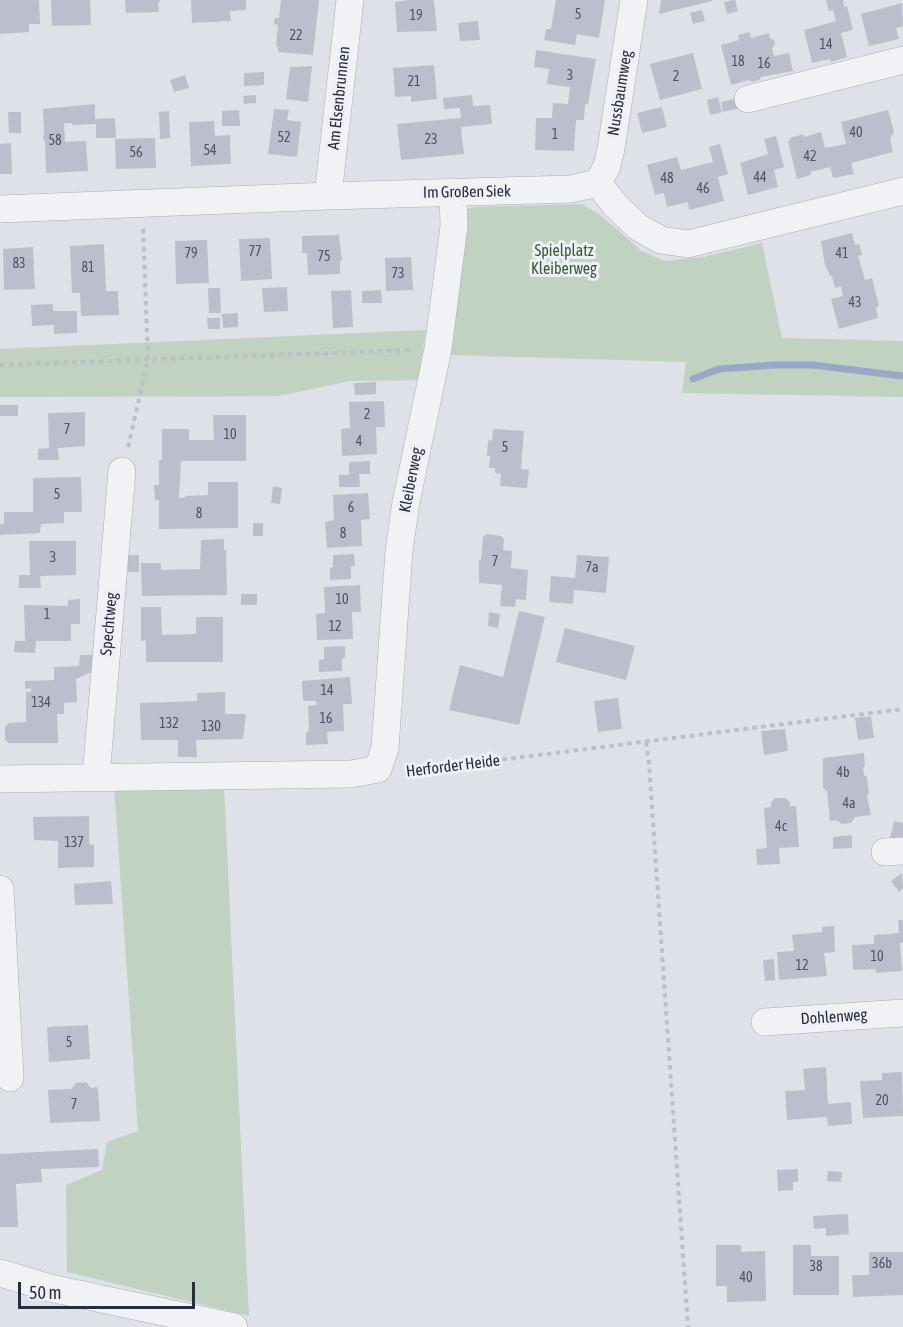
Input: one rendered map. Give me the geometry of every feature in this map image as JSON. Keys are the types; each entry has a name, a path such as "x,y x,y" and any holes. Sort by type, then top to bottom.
{"street":[{"name":"Am Elsenbrunnen","path":"328,196 350,0"},
{"name":"Nussbaumweg","path":"598,183 607,166 611,149 634,0"},
{"path":"748,99 903,60"},
{"name":"Im Großen Siek","path":"0,209 571,189 598,183"},
{"path":"598,183 615,205 638,227 661,240 688,244 903,191"},
{"name":"Kleiberweg","path":"378,769 385,748 404,521 438,349 454,226 453,192"},
{"name":"Spechtweg","path":"96,777 122,471"},
{"path":"0,779 351,774 378,769"},
{"path":"0,889 10,1078"},
{"name":"Dohlenweg","path":"765,1022 903,1013"},
{"path":"0,1273 50,1288 234,1327"},
{"path":"0,1291 50,1288"}],"path":[{"path":"122,471 148,360 142,204"},
{"path":"0,365 438,349"},
{"name":"Herforder Heide","path":"378,769 399,773 903,709"},
{"path":"646,742 688,1327"}],"green space":[{"name":"Spielplatz Kleiberweg","path":"582,204 600,215 642,251 664,261 703,257 762,243 782,338 903,341 903,397 682,393 686,362 447,355 466,210 473,207"},
{"path":"426,330 418,380 351,381 279,396 0,397 0,349"},
{"path":"114,786 224,786 249,1316 67,1272 66,1185 102,1170 107,1142 138,1131"}],"building":[{"path":"0,0 39,0 40,24 29,24 29,32 0,34"},
{"path":"51,0 90,0 91,25 52,26"},
{"path":"125,0 160,0 158,2 159,12 126,13"},
{"path":"191,0 246,0 246,10 230,11 231,21 192,23"},
{"path":"281,0 319,0 313,55 278,52 278,47 276,47 278,25 274,24 275,18 279,18"},
{"path":"434,0 437,31 397,32 395,2"},
{"path":"556,0 605,0 599,38 577,34 575,45 544,40 546,29 551,29"},
{"path":"661,0 712,0 712,1 659,14"},
{"path":"735,0 738,11 727,14 724,2"},
{"path":"826,0 843,0 844,7 847,6 853,30 841,33 847,57 831,62 830,59 812,63 804,30 836,21 833,10 829,11"},
{"path":"902,3 903,26 896,28 899,39 869,46 861,14"},
{"path":"702,10 705,21 693,24 690,13"},
{"path":"478,21 480,40 460,41 458,23"},
{"path":"750,32 751,38 769,33 775,44 772,48 774,56 789,53 793,71 731,85 721,45 739,40 738,35"},
{"path":"536,50 596,59 588,104 585,104 584,120 576,120 574,151 535,150 536,118 552,118 553,103 568,104 570,87 547,84 549,69 534,67"},
{"path":"693,53 702,89 660,100 650,64"},
{"path":"434,65 437,99 411,102 411,96 395,97 393,68"},
{"path":"312,66 308,102 286,99 290,67"},
{"path":"264,72 264,85 244,86 244,73"},
{"path":"185,75 189,88 174,92 170,80"},
{"path":"256,95 256,103 244,104 243,96"},
{"path":"472,95 473,106 490,105 492,124 461,127 464,154 401,160 397,124 461,118 460,108 444,109 443,98"},
{"path":"718,97 722,112 710,115 707,100"},
{"path":"737,98 740,108 723,112 721,102"},
{"path":"95,104 95,119 115,118 116,138 96,138 96,124 64,123 65,142 86,141 88,171 46,173 43,109"},
{"path":"662,107 667,127 642,133 637,113"},
{"path":"274,109 289,110 287,120 301,122 297,157 268,154"},
{"path":"239,110 240,126 222,126 222,111"},
{"path":"888,110 894,132 890,139 893,152 851,163 854,174 833,178 830,167 810,172 811,175 797,179 788,141 790,138 821,132 825,148 846,144 841,122"},
{"path":"169,111 170,138 160,139 159,112"},
{"path":"8,112 21,112 21,133 9,133"},
{"path":"214,121 215,136 230,135 231,164 191,166 189,122"},
{"path":"776,136 784,167 774,170 778,187 748,195 740,163 768,154 764,139"},
{"path":"155,138 156,168 116,169 115,139"},
{"path":"11,143 12,174 0,174 0,144"},
{"path":"720,144 728,174 718,177 724,201 689,210 688,202 667,207 664,193 655,195 647,165 677,157 681,170 713,162 709,147"},
{"path":"852,233 855,245 859,244 862,255 858,256 865,280 872,278 879,306 876,307 878,318 839,329 831,299 843,296 841,286 835,288 832,276 825,265 821,241"},
{"path":"339,235 342,261 340,261 340,274 308,275 307,253 302,253 302,236"},
{"path":"270,238 272,279 241,281 239,239"},
{"path":"207,240 209,283 176,284 175,241"},
{"path":"104,244 106,291 118,291 119,315 81,316 80,293 72,293 70,246"},
{"path":"33,247 35,289 4,290 3,249"},
{"path":"411,257 413,290 386,291 385,258"},
{"path":"287,287 288,311 264,312 262,288"},
{"path":"208,288 220,288 221,313 209,313"},
{"path":"351,290 353,327 333,328 331,291"},
{"path":"381,290 382,303 362,303 362,291"},
{"path":"53,304 53,311 77,311 77,333 54,334 54,325 32,326 31,305"},
{"path":"238,313 238,327 223,328 222,314"},
{"path":"207,318 220,318 220,329 208,329"},
{"path":"376,382 376,394 355,395 354,383"},
{"path":"384,401 385,427 376,427 377,454 342,456 341,429 350,428 349,402"},
{"path":"0,405 18,405 18,416 0,416"},
{"path":"85,412 85,446 58,448 59,460 38,460 38,449 49,448 48,413"},
{"path":"213,415 246,415 246,461 181,461 179,498 208,495 208,482 238,482 238,528 159,529 159,500 155,500 154,485 159,485 162,429 189,429 189,440 214,440"},
{"path":"493,429 524,431 521,469 529,470 527,488 500,486 501,474 495,473 495,468 489,468 488,440 492,441"},
{"path":"370,461 370,474 359,474 360,487 339,487 339,475 349,475 349,462"},
{"path":"81,477 82,512 64,512 64,523 41,524 40,533 0,535 0,524 4,524 4,512 33,512 33,478"},
{"path":"273,486 282,488 280,504 271,503"},
{"path":"368,493 370,519 361,520 362,546 327,548 325,522 334,520 333,495"},
{"path":"253,523 263,523 263,536 253,536"},
{"path":"487,534 501,536 504,539 503,550 512,551 511,568 528,570 526,600 516,599 515,607 500,606 502,585 479,583 479,560 481,560 483,537"},
{"path":"224,539 227,595 142,596 141,563 161,563 161,570 200,569 201,540"},
{"path":"29,541 76,541 76,575 40,576 41,588 19,588 19,575 30,575"},
{"path":"354,554 355,566 351,566 351,579 330,580 333,555"},
{"path":"128,555 139,555 139,572 128,572"},
{"path":"577,555 609,557 606,593 574,590 573,604 549,602 551,576 575,578"},
{"path":"360,585 361,612 352,612 353,639 317,640 316,614 325,613 324,587"},
{"path":"241,594 257,594 257,605 241,605"},
{"path":"80,599 80,624 71,624 71,641 36,641 35,653 14,652 15,641 25,641 24,605 68,606 68,600"},
{"path":"141,607 161,607 162,635 196,634 196,617 223,617 223,662 146,662 146,640 141,641"},
{"path":"519,611 545,617 519,725 449,710 460,665 503,677"},
{"path":"489,612 500,614 498,628 488,626"},
{"path":"565,628 635,646 626,680 556,662"},
{"path":"345,646 342,671 319,672 319,660 324,659 324,647"},
{"path":"80,655 93,655 92,672 76,679 77,702 64,703 64,714 57,714 58,743 9,743 5,740 5,727 9,723 26,722 26,692 31,692 31,688 25,689 25,681 54,680 54,667 79,666"},
{"path":"350,677 352,704 343,704 344,731 327,732 328,744 306,745 306,732 309,731 308,706 317,705 316,701 303,701 302,681"},
{"path":"225,692 225,714 246,714 243,739 196,740 197,757 178,757 178,740 141,740 140,703 197,701 197,693"},
{"path":"618,698 622,729 598,732 594,701"},
{"path":"871,716 874,738 858,740 855,718"},
{"path":"785,729 788,751 764,755 761,731"},
{"path":"864,753 863,768 864,775 867,777 869,793 867,796 871,815 855,817 851,823 842,824 836,820 830,821 827,791 823,788 823,758"},
{"path":"775,798 785,798 790,802 790,806 796,806 799,847 779,848 780,864 757,865 756,849 767,848 764,808 771,807"},
{"path":"89,816 89,844 94,845 94,867 58,868 58,841 34,840 33,817"},
{"path":"894,821 903,823 903,842 890,839"},
{"path":"852,835 852,848 833,849 833,837"},
{"path":"902,873 903,888 899,892 891,881"},
{"path":"111,881 113,904 75,905 74,884"},
{"path":"898,920 903,920 903,943 900,943 902,971 876,973 876,969 853,970 852,945 874,944 874,935 899,933"},
{"path":"834,926 835,952 824,953 827,976 779,980 777,952 794,951 792,935 822,932 822,927"},
{"path":"774,959 775,980 765,981 763,960"},
{"path":"88,1025 90,1059 49,1062 47,1027"},
{"path":"826,1067 828,1104 851,1102 852,1124 828,1126 827,1117 787,1120 785,1091 805,1090 803,1069"},
{"path":"902,1072 903,1116 863,1118 860,1081 882,1080 882,1073"},
{"path":"86,1082 91,1088 98,1087 100,1121 50,1123 48,1090 71,1089 76,1083"},
{"path":"98,1149 99,1167 41,1169 42,1182 16,1184 18,1227 0,1227 0,1154"},
{"path":"798,1169 798,1182 793,1182 793,1190 778,1191 777,1170"},
{"path":"828,1171 842,1172 841,1182 827,1181"},
{"path":"848,1214 849,1234 826,1236 826,1228 814,1229 813,1216"},
{"path":"716,1245 741,1245 741,1252 765,1251 766,1301 727,1302 727,1286 716,1286"},
{"path":"793,1245 811,1245 811,1256 839,1256 839,1295 793,1295"},
{"path":"869,1252 903,1252 903,1295 853,1297 852,1275 869,1275"}],"waterway":[{"path":"693,379 719,369 775,365 813,365 903,376"}]}
